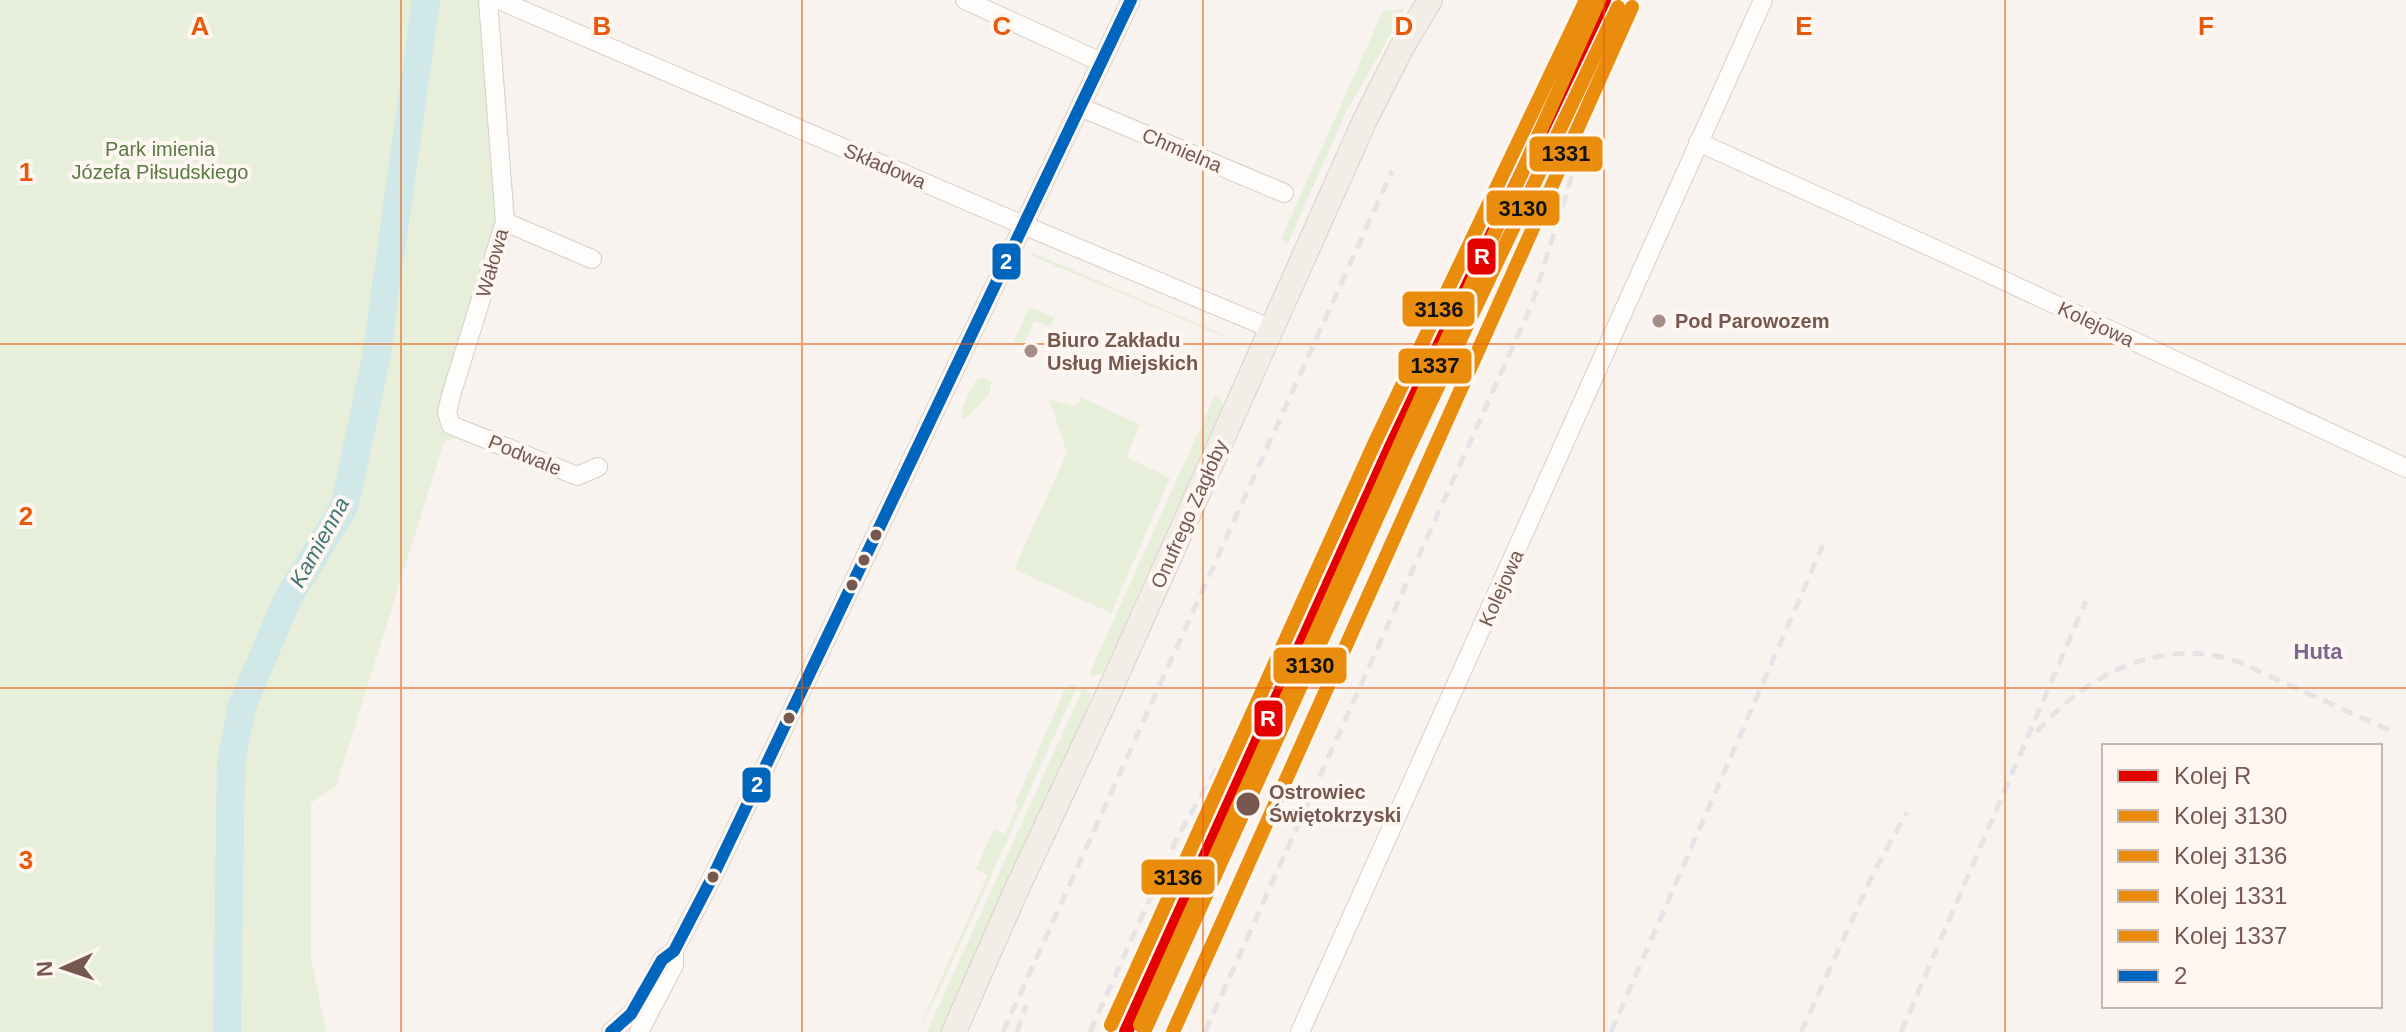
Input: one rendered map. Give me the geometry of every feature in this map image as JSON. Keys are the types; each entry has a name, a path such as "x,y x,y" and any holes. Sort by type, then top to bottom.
{"main road":[{"name":"Onufrego Zagłoby","path":"954,1032 1365,120 1430,0"}],"street":[{"name":"Wałowa","path":"451,425 447,412 452,392 505,222 488,0"},
{"name":"Składowa","path":"499,0 1272,329"},
{"path":"965,0 1101,62"},
{"path":"611,1032 631,1014 662,960 674,951 743,816 1131,0"},
{"name":"Kolejowa","path":"1300,1032 1763,0"},
{"name":"Chmielna","path":"1080,107 1284,193"},
{"name":"Kolejowa","path":"1698,142 2406,468"},
{"path":"505,222 592,259"},
{"name":"Podwale","path":"451,425 577,476 598,467"},
{"path":"639,1032 674,965 674,951"}],"green space":[{"name":"Park imienia Józefa Piłsudskiego","path":"0,0 488,0 505,222 447,412 467,434 444,442 336,786 311,803 311,958 326,1032 0,1032"},
{"path":"1405,9 1346,112 1288,243 1281,239 1383,11"},
{"path":"1033,253 1217,332 1227,338 1032,256"},
{"path":"1029,307 1055,317 1050,327 1034,321 1023,346 1014,341"},
{"path":"983,377 991,381 990,393 963,418 967,397 977,379"},
{"path":"1215,395 1221,398 1223,405 1102,674 1091,676 1090,673"},
{"path":"1081,397 1140,425 1126,457 1170,478 1111,613 1014,569 1067,453 1049,399 1073,406"},
{"path":"1072,684 1077,686 938,993 917,1032 988,875 976,869 994,829 1005,834 1017,807 1015,803 1066,687"},
{"path":"1083,688 1089,692 1091,699 941,1032 927,1032"}],"waterway":[{"name":"Kamienna","path":"227,1032 231,762 242,706 287,600 345,505 376,358 426,0"}],"railway":[{"path":"1090,1032 1178,836 1300,623 1579,0"},
{"path":"1205,1032 1532,304 1586,130"},
{"path":"1003,1032 1392,171"},
{"path":"1611,1032 1823,545"},
{"path":"1901,1032 2086,601"},
{"path":"2037,732 2057,711 2103,677 2129,665 2184,653 2212,655 2241,663 2391,731"},
{"path":"1801,1032 1873,874 1907,812"},
{"path":"1017,1032 1026,1005"}],"rail line":[{"name":"3136","path":"1111,1025 1376,440 1586,0"},
{"name":"1337","path":"1140,1025 1599,0"},
{"name":"R","path":"1126,1032 1391,447 1604,0"},
{"name":"3130","path":"1144,1032 1406,454 1618,7"},
{"name":"1331","path":"1173,1032 1632,7"}],"transit line":[{"name":"2","path":"611,1032 631,1014 662,960 674,951 714,874 1131,0"}],"place":[{"name":"Pod Parowozem","path":"1659,321"},
{"name":"Biuro Zakładu Usług Miejskich","path":"1031,351"},
{"name":"Ostrowiec Świętokrzyski","path":"1248,804"}],"district":[{"name":"Huta","path":"2318,651"}]}
